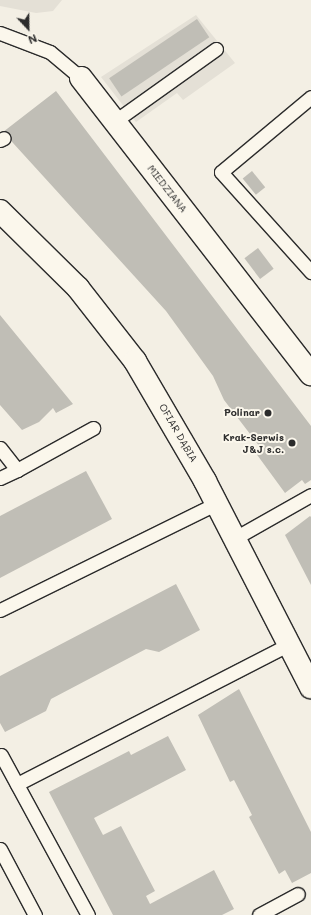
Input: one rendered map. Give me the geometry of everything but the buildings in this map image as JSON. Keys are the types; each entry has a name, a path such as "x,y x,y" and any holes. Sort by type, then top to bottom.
{"street":[{"name":"MIEDZIANA","path":"81,78 311,374"},
{"name":"OFIAR DĄBIA","path":"0,211 78,288 135,361 217,503 311,687"}],"lane":[{"name":"MIEDZIANA","path":"0,34 50,52 81,78"},
{"path":"115,121 216,49"},
{"path":"311,98 221,172 311,272"},
{"path":"0,478 93,428"},
{"path":"0,448 17,470"},
{"path":"235,538 311,495"},
{"path":"0,610 217,503"},
{"path":"17,784 289,644"},
{"path":"1,755 88,915"},
{"path":"0,849 35,915"},
{"path":"259,915 298,894"}],"shaded area":[{"path":"0,0 62,0 53,11 36,13 0,6"},
{"path":"196,15 235,63 183,100 177,93 136,122 101,77"}],"place":[{"name":"Polinar","path":"268,413"},
{"name":"Krak-Serwis J&J s.c.","path":"292,443"}]}
